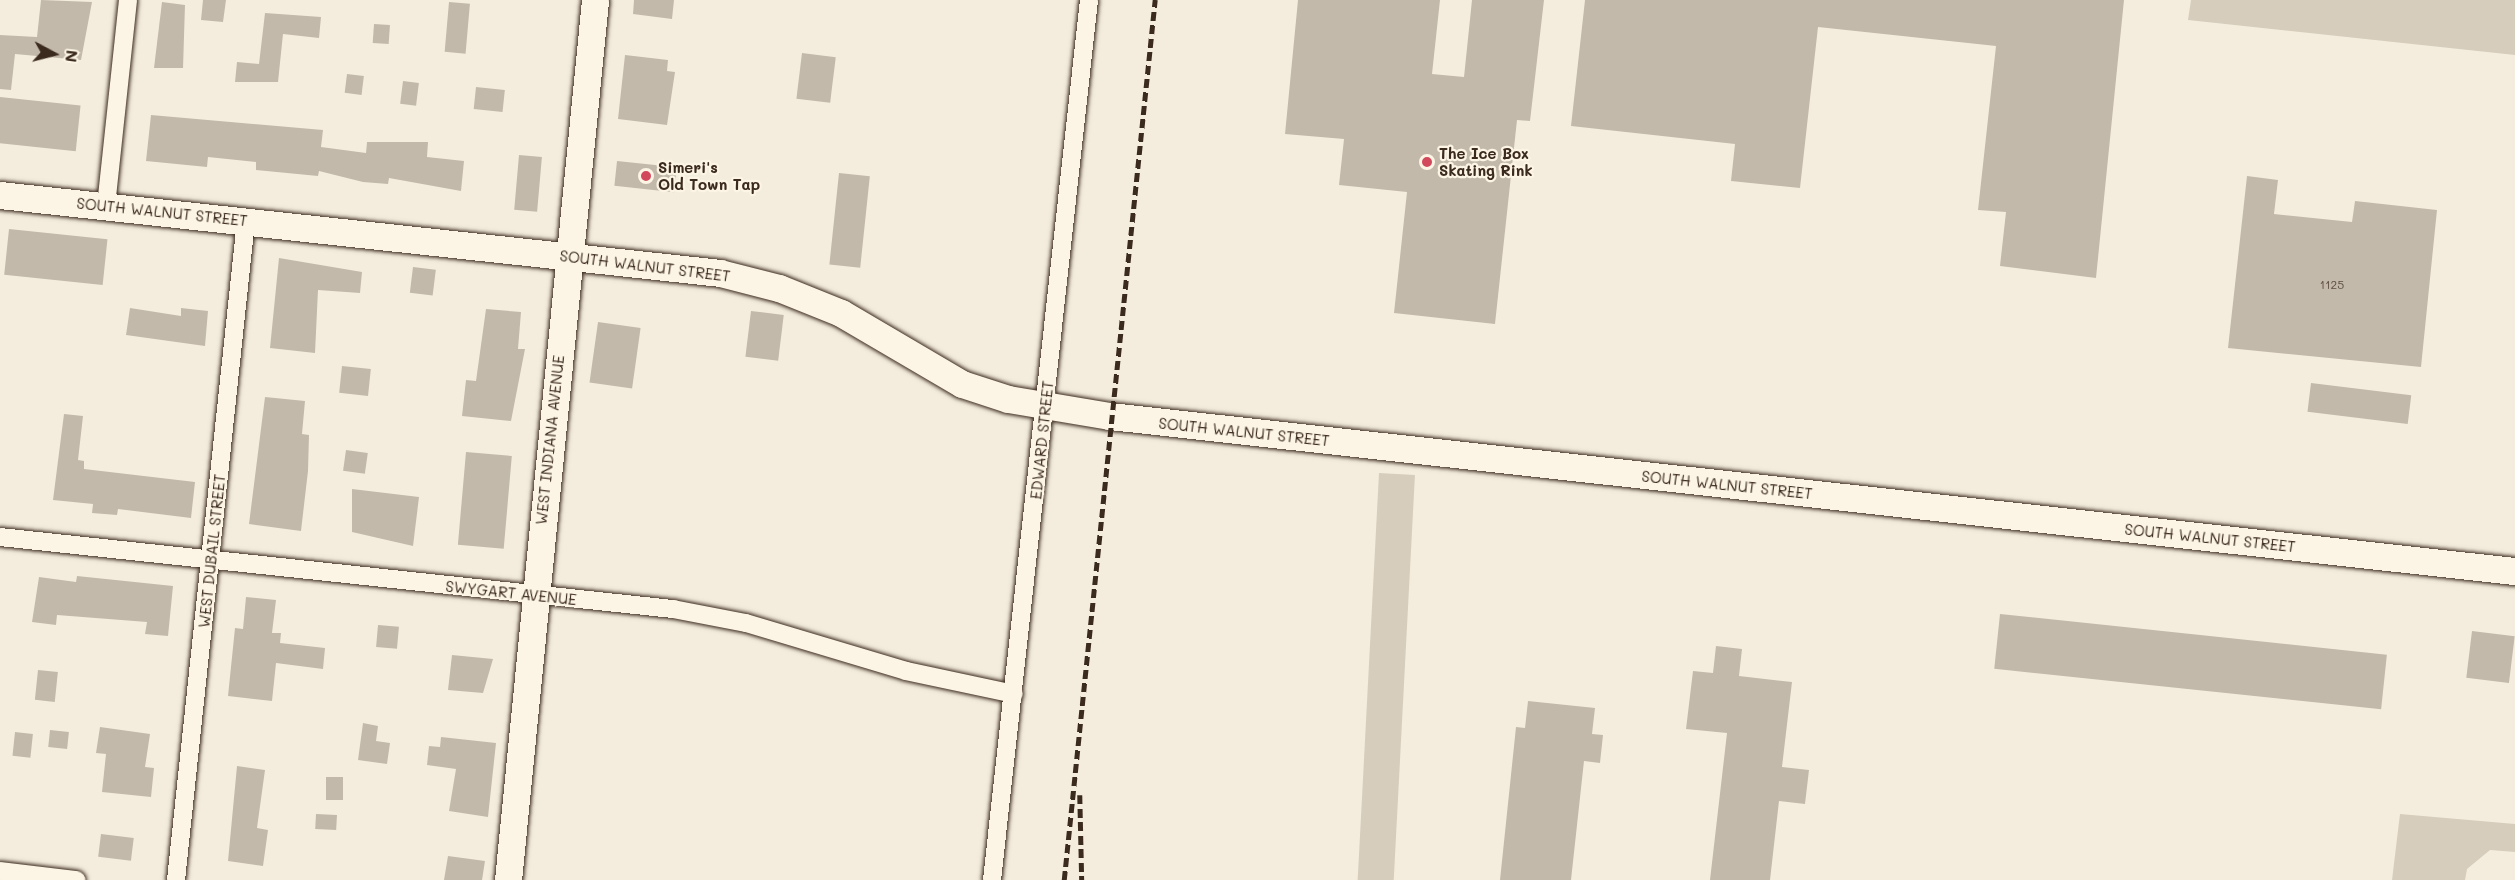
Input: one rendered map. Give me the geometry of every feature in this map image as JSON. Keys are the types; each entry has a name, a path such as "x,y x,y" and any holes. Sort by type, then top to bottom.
{"street":[{"path":"106,206 128,0"},
{"name":"WEST INDIANA AVENUE","path":"508,880 534,597 595,0"},
{"name":"EDWARD STREET","path":"992,880 1089,0"},
{"name":"SOUTH WALNUT STREET","path":"0,195 720,273 778,288 841,314 938,373 1008,399 1046,406 2515,571"},
{"name":"WEST DUBAIL STREET","path":"176,880 246,221"},
{"name":"SWYGART AVENUE","path":"0,537 717,616 906,671 1014,694"},
{"path":"0,872 76,880"}],"shaded area":[{"path":"2191,0 2515,0 2515,55 2188,20"},
{"path":"1379,473 1415,475 1394,880 1358,880"},
{"path":"2400,814 2515,824 2515,852 2490,850 2467,869 2465,880 2392,880"}],"building":[{"path":"41,0 92,2 81,60 15,54 11,90 0,89 0,35 37,37"},
{"path":"203,0 226,0 223,22 201,20"},
{"path":"634,0 674,0 672,19 633,14"},
{"name":"The Ice Box Skating Rink","path":"1298,0 1440,0 1432,74 1464,77 1472,0 1544,0 1530,121 1517,120 1495,324 1394,313 1407,192 1339,185 1344,139 1285,134"},
{"path":"1585,0 2124,0 2096,278 2000,266 2006,212 1978,210 1996,46 1818,27 1800,188 1731,181 1735,144 1571,126"},
{"path":"162,2 185,5 183,68 154,68"},
{"path":"449,2 470,4 466,54 445,52"},
{"path":"265,13 321,17 319,38 283,34 278,82 235,82 237,62 259,64"},
{"path":"374,24 390,25 389,44 373,43"},
{"path":"802,53 836,57 830,103 796,99"},
{"path":"625,55 668,60 667,71 675,72 667,125 618,119"},
{"path":"347,74 364,76 362,95 345,93"},
{"path":"403,81 419,83 416,106 400,104"},
{"path":"476,87 505,90 503,112 474,109"},
{"path":"0,97 81,105 76,151 0,143"},
{"path":"151,115 323,130 321,147 366,153 367,142 428,142 427,157 464,161 461,191 389,178 388,184 363,182 319,171 318,176 256,170 256,162 208,157 207,167 146,161"},
{"path":"519,155 542,157 537,212 514,210"},
{"name":"Simeri's Old Town Tap","path":"617,161 677,167 674,192 614,186"},
{"path":"839,173 870,176 860,268 829,264"},
{"path":"2247,176 2278,180 2274,214 2352,222 2355,201 2437,210 2421,367 2228,348"},
{"path":"9,229 107,239 103,285 4,275"},
{"path":"279,258 362,272 360,293 318,290 315,353 270,348"},
{"path":"413,267 436,270 433,296 410,293"},
{"path":"130,308 181,316 181,308 208,311 205,346 126,335"},
{"path":"486,309 521,312 518,349 525,349 511,421 462,416 466,380 476,381"},
{"path":"751,311 784,315 778,361 745,357"},
{"path":"598,322 641,328 632,388 590,382"},
{"path":"342,366 371,369 368,396 339,393"},
{"path":"2311,383 2411,395 2408,424 2307,412"},
{"path":"265,397 305,401 302,434 309,435 308,471 301,531 249,524"},
{"path":"64,414 83,416 78,460 84,461 84,469 195,482 191,518 118,509 117,515 92,513 93,504 53,500"},
{"path":"346,450 368,453 365,474 343,471"},
{"path":"466,452 512,456 504,549 458,545"},
{"path":"352,489 419,497 413,546 352,532"},
{"path":"77,576 173,586 168,636 145,634 147,622 57,615 56,625 32,622 39,577 76,582"},
{"path":"246,597 276,600 272,633 281,633 280,643 325,648 323,669 276,663 272,701 228,696 235,628 243,629"},
{"path":"2000,614 2387,655 2381,709 1994,669"},
{"path":"378,625 399,627 397,649 376,647"},
{"path":"2472,631 2515,636 2509,683 2466,678"},
{"path":"1716,646 1742,649 1739,676 1792,682 1782,767 1809,770 1805,804 1779,801 1770,880 1710,880 1727,733 1686,729 1693,671 1713,673"},
{"path":"452,655 493,659 483,693 448,690"},
{"path":"38,670 58,672 55,702 35,700"},
{"path":"1528,701 1595,708 1592,734 1603,735 1600,763 1584,761 1571,880 1500,880 1516,727 1525,728"},
{"path":"363,723 378,726 376,741 390,743 387,764 358,760"},
{"path":"100,727 150,734 145,767 154,768 151,797 102,792 106,754 96,753"},
{"path":"50,730 69,732 67,749 48,747"},
{"path":"15,732 33,734 30,758 12,756"},
{"path":"441,737 496,743 488,817 449,811 456,769 427,765 429,746 440,747"},
{"path":"237,766 265,770 257,828 268,830 263,866 228,861"},
{"path":"326,777 343,777 343,800 326,800"},
{"path":"316,814 337,815 336,830 315,829"},
{"path":"101,834 134,838 131,861 98,857"},
{"path":"448,856 485,861 482,880 444,880"}],"railway":[{"path":"1064,880 1155,0"},
{"path":"1080,795 1082,880"}],"place":[{"name":"The Ice Box Skating Rink","path":"1427,162"},
{"name":"Simeri's Old Town Tap","path":"646,176"}]}
